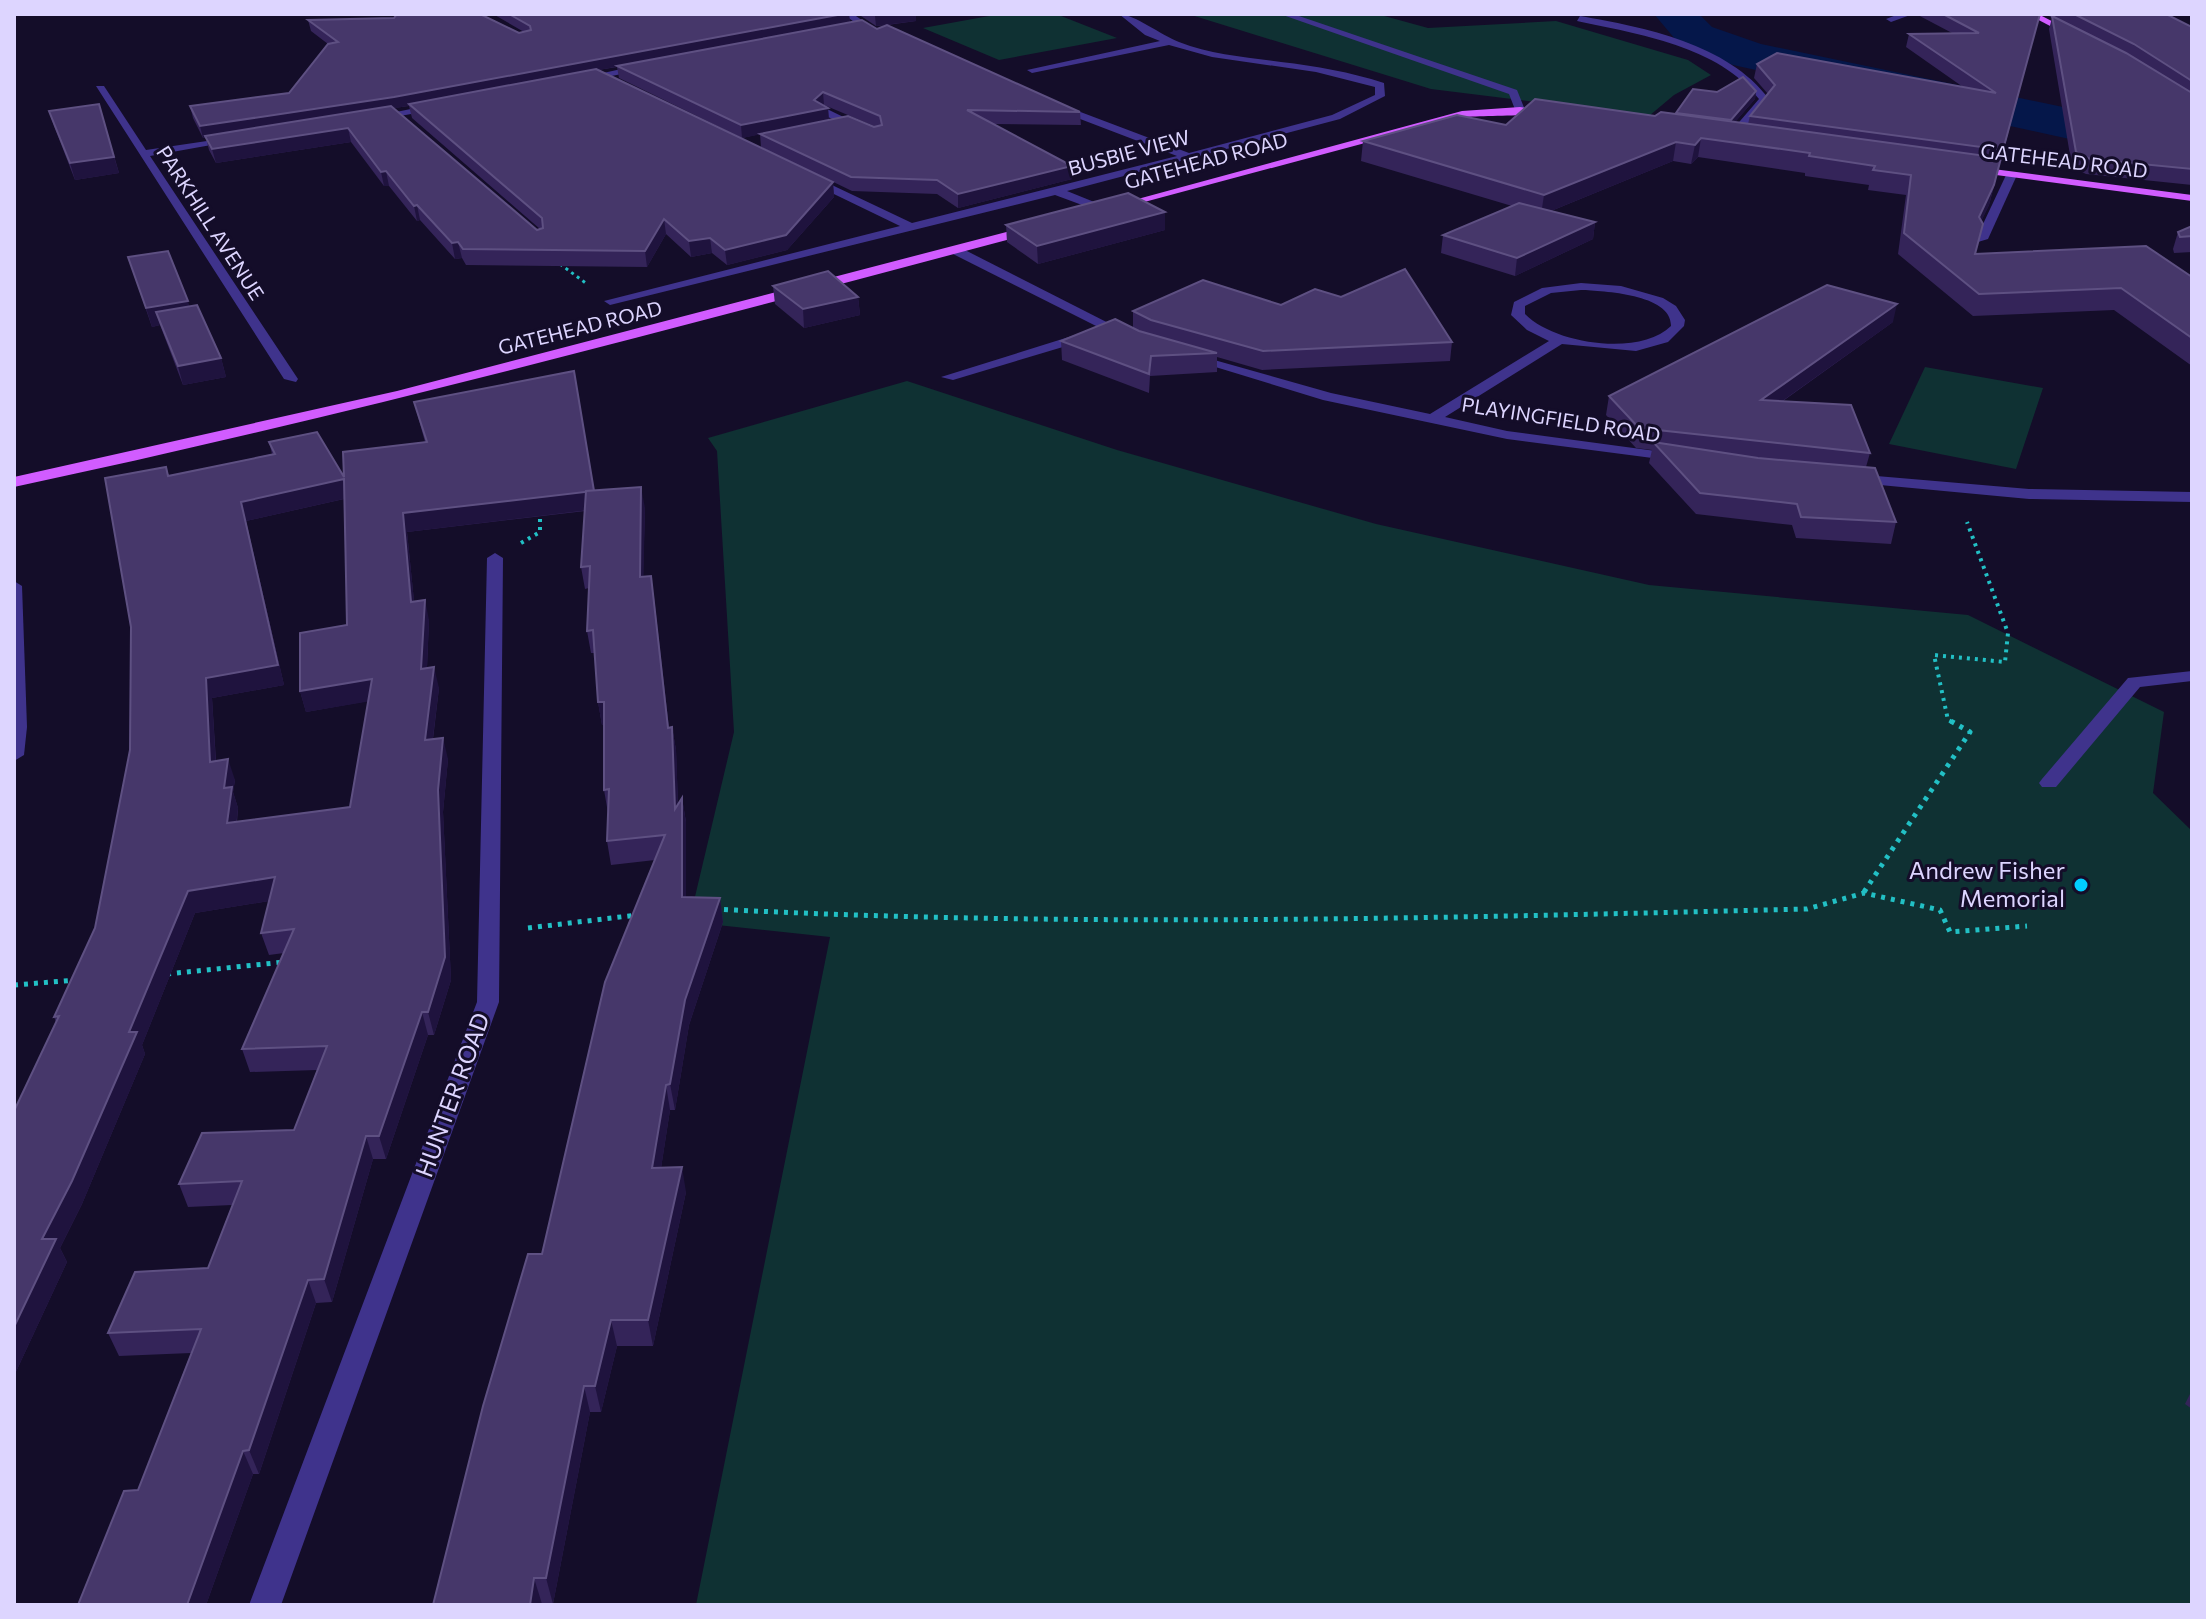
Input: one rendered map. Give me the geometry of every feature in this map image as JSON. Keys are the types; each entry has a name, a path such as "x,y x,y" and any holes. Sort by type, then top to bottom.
{"main road":[{"path":"2031,14 2087,42"},
{"name":"GATEHEAD ROAD","path":"1075,218 1462,114 1520,110 1562,114"},
{"path":"1718,135 1748,139"},
{"name":"GATEHEAD ROAD","path":"1949,167 2192,198"},
{"name":"GATEHEAD ROAD","path":"14,482 306,417 1045,226"}],"street":[{"path":"847,14 880,36"},
{"name":"BUSBIE VIEW","path":"610,301 1056,191 1336,117 1380,96 1380,85 1354,74 1273,65 1170,42 1136,26 1123,14"},
{"path":"1284,14 1513,92 1520,110"},
{"path":"1891,19 1909,14"},
{"path":"1580,19 1652,33 1739,74 1761,91 1764,99 1732,137"},
{"path":"848,29 864,26"},
{"path":"1032,70 1170,42"},
{"path":"568,82 662,64"},
{"path":"599,76 613,83"},
{"name":"PARKHILL AVENUE","path":"100,88 291,379"},
{"path":"1045,102 1188,156"},
{"path":"367,119 443,105"},
{"path":"823,111 876,134"},
{"path":"397,114 409,125"},
{"path":"832,126 848,123"},
{"path":"143,154 248,138"},
{"path":"797,172 911,227"},
{"path":"1982,239 2011,175"},
{"path":"1056,191 1105,210"},
{"path":"955,250 1145,344"},
{"path":"1432,419 1560,340 1601,346 1653,342 1668,336 1677,327 1678,320 1671,309 1655,300 1598,286 1555,288 1535,293 1519,305 1518,315 1523,322 1537,332 1560,340"},
{"path":"948,377 1111,328"},
{"name":"PLAYINGFIELD ROAD","path":"1176,353 1328,397 1507,435 1692,461"},
{"path":"1831,477 2029,494 2192,497"},
{"name":"HUNTER ROAD","path":"265,1605 488,1002 495,558"},
{"path":"14,586 18,727 14,755"},
{"path":"2049,783 2134,682 2192,676"}],"path":[{"path":"549,256 610,301"},
{"path":"1864,893 1970,732 1948,720 1934,655 2005,662 2008,633 1953,488"},
{"path":"495,558 540,532 540,503"},
{"path":"707,909 824,916 1296,922 1807,909 1864,893 1940,910 1950,932 2027,926"},
{"path":"489,933 645,914"},
{"path":"153,975 287,962"},
{"path":"14,985 91,979"}],"green space":[{"path":"1000,14 1056,14 1117,38 999,60 923,28"},
{"path":"1188,14 1377,14 1428,28 1556,21 1688,60 1711,75 1674,95 1649,116 1431,89"},
{"path":"1925,367 2043,388 2016,469 1889,444"},
{"path":"907,381 1117,450 1376,524 1649,585 1968,615 2164,712 2153,793 2192,831 2192,1605 696,1605 830,937 689,922 734,732 717,451 708,438"}],"building":[{"path":"397,14 480,14 519,33 531,30 530,26 509,14 843,14 394,97 200,126 190,106 289,93 328,44 338,42 308,20 394,18"},
{"path":"1943,14 2040,14 2003,150 1750,116 1775,85 1757,64 1777,53 1996,93 1909,34 1979,33"},
{"path":"2074,14 2166,14 2192,27 2192,81 2134,44"},
{"path":"2052,16 2126,53 2192,93 2192,169 2090,159 2076,152"},
{"path":"862,20 877,29 887,25 1080,112 967,110 1072,166 958,194 937,180 851,177 760,134 848,116 874,127 882,125 880,116 823,92 814,100 828,108 741,125 617,66"},
{"path":"596,69 833,182 786,235 725,250 710,238 689,241 664,219 645,251 463,249 458,242 452,243 417,205 414,206 386,171 381,172 348,128 212,149 205,136 391,106 537,230 543,228 542,218 409,104"},
{"path":"1743,77 1756,91 1731,120 1676,113 1693,89 1717,92"},
{"path":"1535,99 1655,116 1661,112 2001,158 1994,185 1979,217 1983,224 1975,254 2146,246 2192,277 2192,338 2121,288 1979,294 1904,233 1911,175 1873,170 1875,166 1809,156 1810,153 1701,138 1695,145 1676,142 1544,195 1363,141 1457,115 1506,125"},
{"path":"99,104 114,157 70,163 49,111"},
{"path":"1128,193 1165,212 1037,246 1006,225"},
{"path":"1519,203 1595,222 1517,258 1443,235"},
{"path":"2192,226 2192,236 2180,237 2178,232"},
{"path":"168,251 188,301 146,308 128,257"},
{"path":"1405,269 1452,342 1263,351 1151,320 1133,311 1203,280 1281,305 1315,289 1341,297"},
{"path":"828,271 858,297 803,309 773,286"},
{"path":"1827,285 1897,304 1761,400 1851,405 1870,453 1639,428 1609,396"},
{"path":"197,305 221,358 178,366 156,312"},
{"path":"1115,319 1139,331 1217,353 1151,356 1149,374 1061,341"},
{"path":"574,371 594,491 403,513 411,602 425,600 421,669 434,667 425,740 443,738 438,790 445,957 428,1012 422,1012 379,1136 366,1136 324,1279 308,1280 249,1450 243,1451 187,1605 78,1605 124,1491 138,1490 201,1329 108,1333 135,1272 208,1268 242,1181 179,1184 202,1133 294,1130 327,1046 242,1049 294,929 261,933 275,877 188,891 129,1032 137,1032 72,1181 42,1239 56,1239 14,1327 14,1111 59,1016 54,1017 95,928 130,750 131,627 105,478 166,467 168,476 275,454 269,442 317,432 344,477 343,452 427,442 414,402","holes":["344,479 347,625 300,633 300,691 372,679 350,807 227,823 232,787 224,788 228,759 210,762 206,678 278,665 241,502"]},
{"path":"1653,442 1758,458 1875,468 1896,522 1801,517 1797,504 1700,493"},
{"path":"641,487 640,577 651,576 668,728 672,727 675,809 682,798 682,897 720,898 685,1000 652,1168 682,1167 648,1320 611,1320 595,1386 584,1386 546,1578 534,1578 530,1605 433,1605 483,1406 528,1254 542,1254 605,982 665,835 607,841 609,789 604,790 604,702 598,702 593,630 587,631 590,566 581,567 586,491"}],"waterway":[{"path":"1675,14 1696,36 1749,55 2192,150"}],"place":[{"name":"Andrew Fisher Memorial","path":"2081,885"}]}
